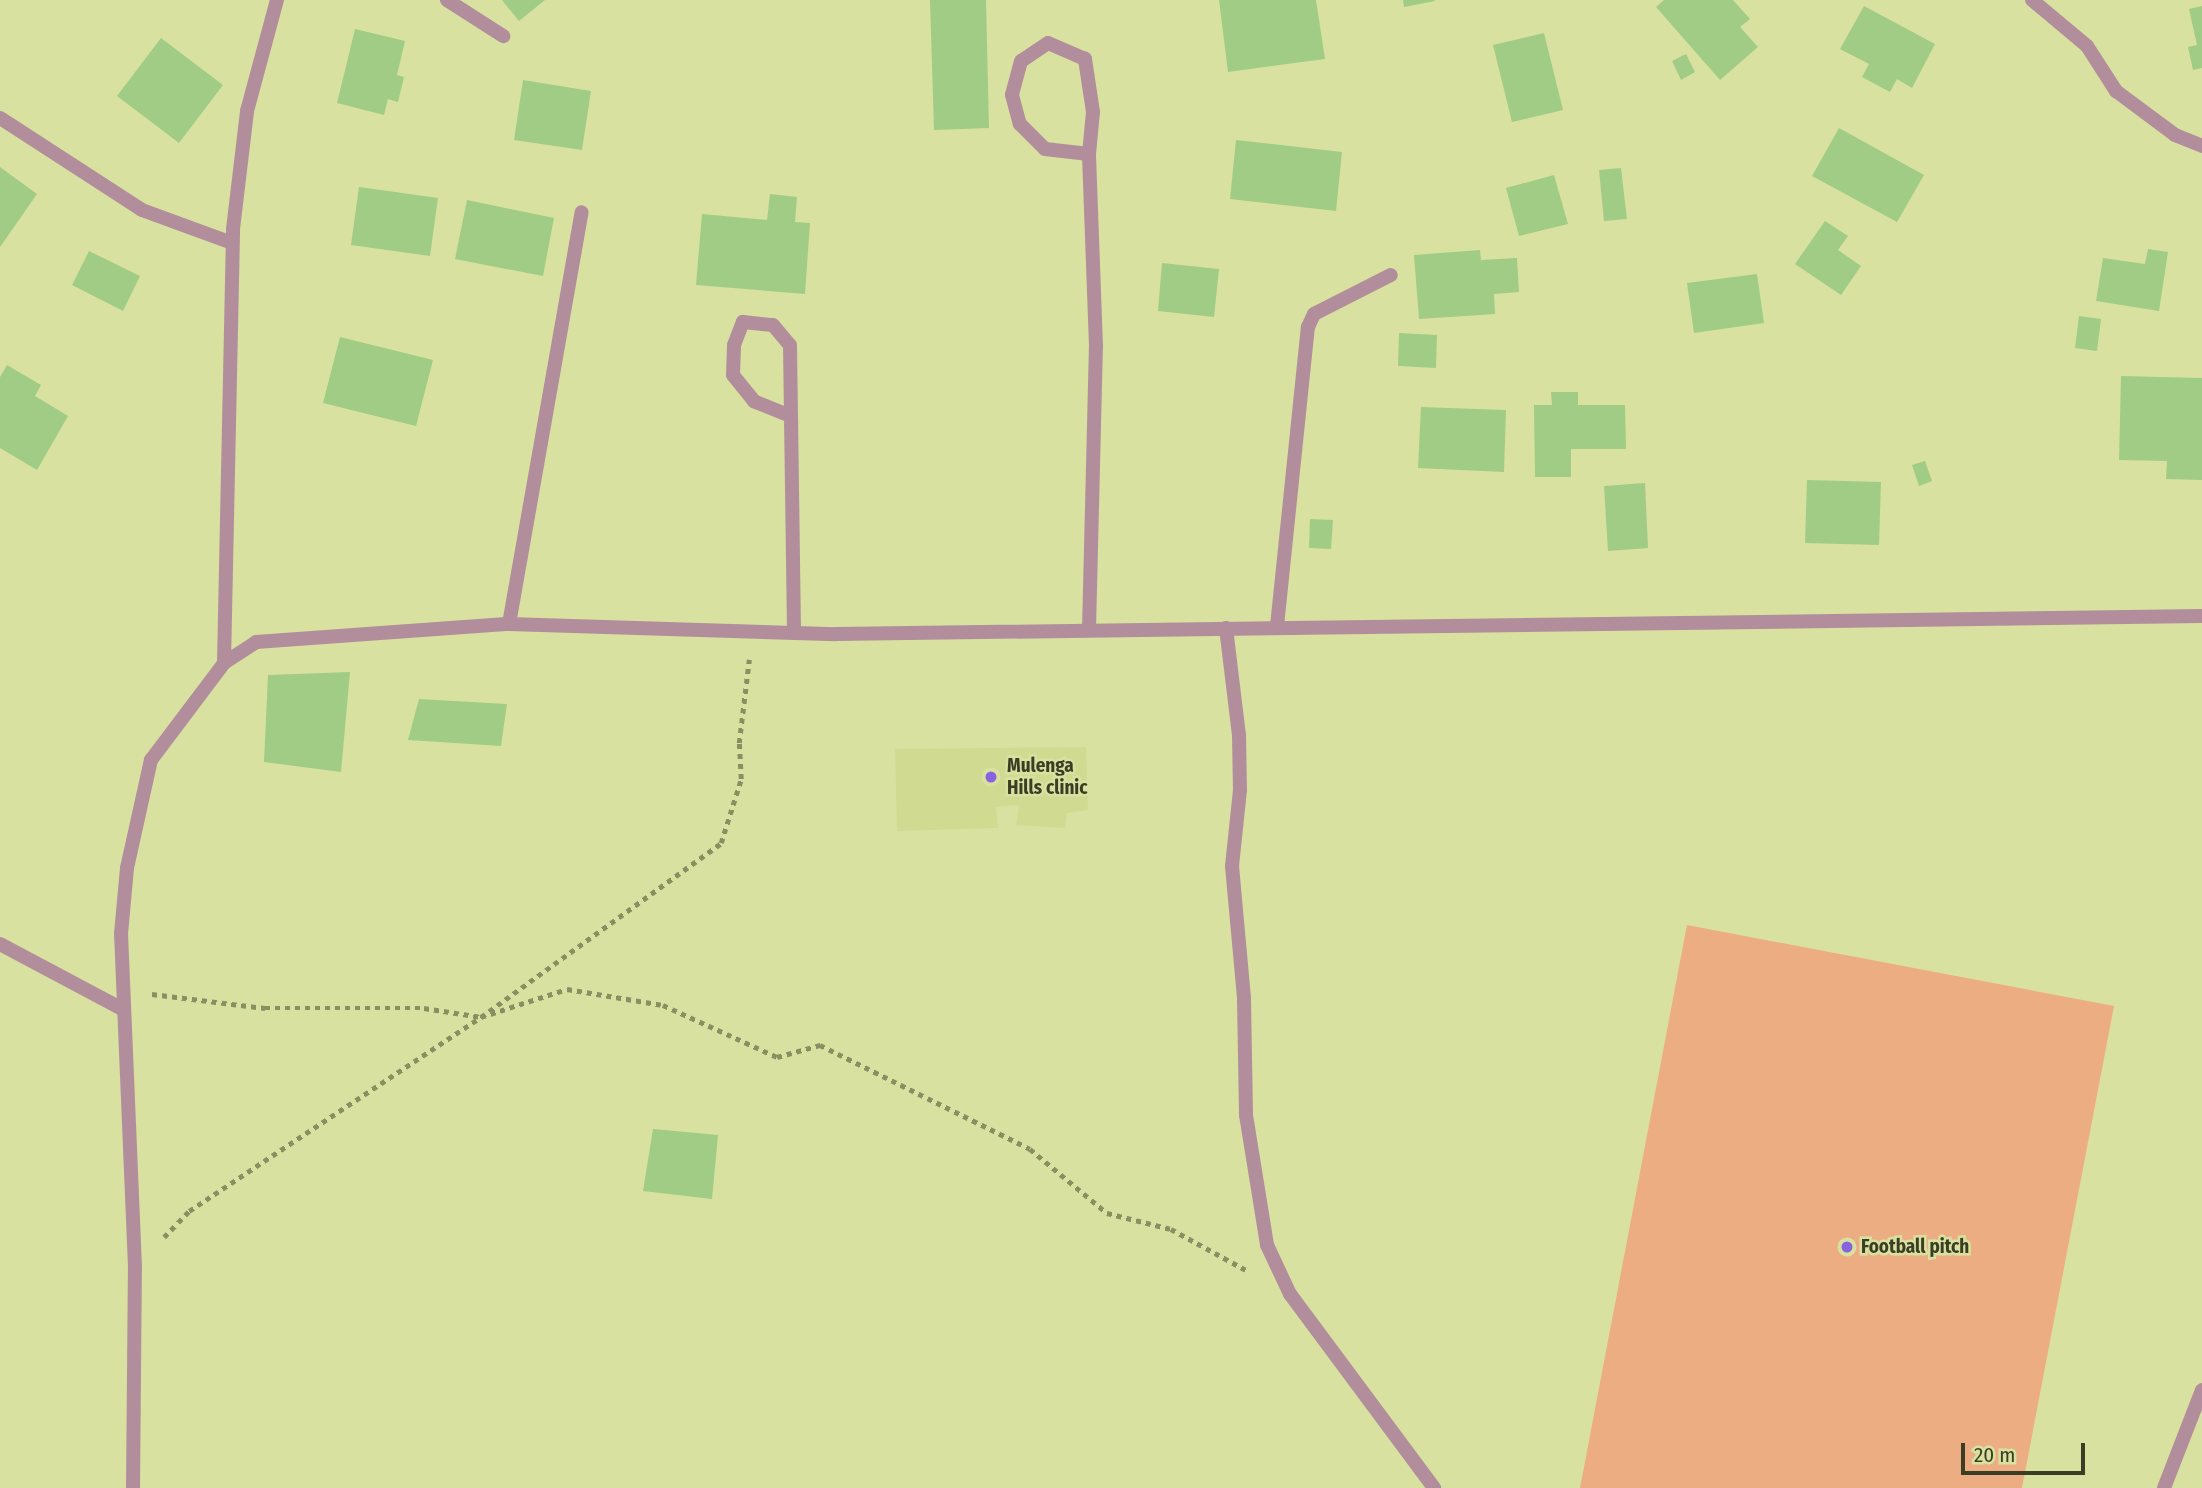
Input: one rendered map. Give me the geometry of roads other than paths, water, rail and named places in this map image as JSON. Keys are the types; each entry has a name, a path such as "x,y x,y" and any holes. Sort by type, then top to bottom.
{"street":[{"path":"224,663 232,243 247,111 277,0"},
{"path":"447,0 503,36"},
{"path":"2032,0 2087,46 2116,91 2175,135 2202,146"},
{"path":"1089,630 1096,346 1090,154 1093,112 1085,59 1048,43 1021,61 1012,95 1020,124 1045,149 1090,154"},
{"path":"0,118 142,210 232,243"},
{"path":"509,624 583,212"},
{"path":"1277,626 1308,327 1314,314 1391,275"},
{"path":"788,415 754,401 733,375 734,345 743,322 773,325 790,345 788,415 794,632"},
{"path":"133,1488 135,1267 121,934 127,868 151,760 224,663 256,642 509,624 794,632 2202,616"},
{"path":"1226,628 1239,735 1240,790 1232,866 1244,999 1246,1115 1267,1245 1290,1294 1434,1488"},
{"path":"0,944 124,1010"},
{"path":"2164,1488 2202,1390"}],"place":[{"name":"Mulenga Hills clinic","path":"991,777"},
{"name":"Football pitch","path":"1847,1247"}]}
